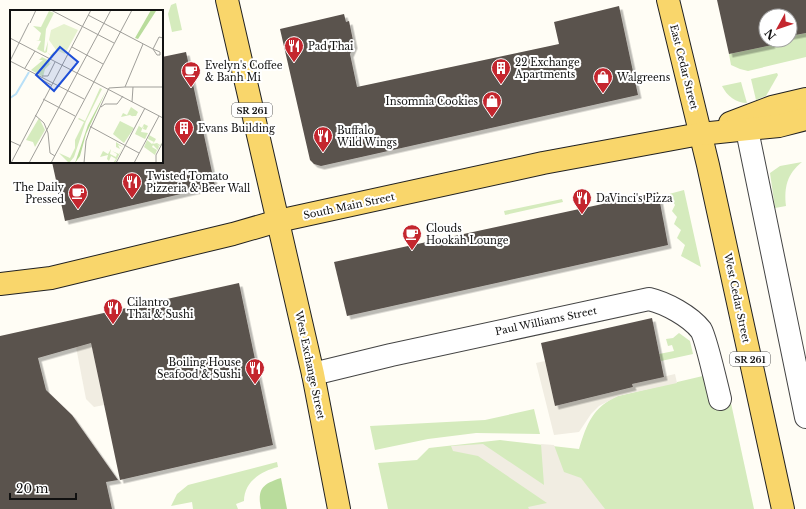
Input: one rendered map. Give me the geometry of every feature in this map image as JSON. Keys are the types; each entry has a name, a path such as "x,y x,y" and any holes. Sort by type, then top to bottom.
{"main road":[{"name":"SR 261","path":"227,0 278,221"},
{"name":"East Cedar Street","path":"668,0 700,134"},
{"name":"South Main Street","path":"700,134 772,108 806,99"},
{"name":"South Main Street","path":"0,284 51,278 234,234 278,221 542,163 700,134 779,126 806,119"},
{"name":"West Cedar Street","path":"700,134 783,509"},
{"name":"West Exchange Street","path":"278,221 313,374 339,509"}],"street":[{"path":"748,130 806,418"},
{"name":"Paul Williams Street","path":"313,374 391,355 649,299 663,302 682,314 702,331 720,399"}],"green space":[{"path":"176,3 182,30 172,32 168,14 171,5"},
{"path":"806,33 806,57 748,71 731,65 729,54 758,48 798,48 798,34"},
{"path":"777,73 778,75 766,96 756,100 751,79"},
{"path":"741,82 747,103 739,102 732,98 726,93 722,86"},
{"path":"802,162 793,171 788,181 786,187 786,206 775,208 770,173 780,166"},
{"path":"684,190 701,267 681,256 685,245 677,238 681,230 674,224 677,217 672,211 675,205 669,194"},
{"path":"562,199 563,202 505,215 504,211"},
{"path":"679,333 690,341 693,354 661,361 659,354 674,351 672,345 668,346 666,339 673,338"},
{"path":"724,371 754,509 388,509 378,463 417,460 429,448 500,440 579,449 585,431 592,417 602,405 609,400 618,396"},
{"path":"534,409 540,434 476,433 428,439 375,450 370,426 485,420"},
{"path":"277,462 278,467 266,471 255,478 247,488 244,501 236,504 238,509 193,509 192,502 171,506 177,494 188,485"},
{"path":"281,478 287,509 261,509 260,497 262,488 265,485"}],"shaded area":[{"path":"86,318 104,405 94,407 86,399 71,321"},
{"path":"545,361 555,406 633,387 632,384 675,374 677,383 618,396 599,406 591,414 579,432 554,435 536,363"},
{"path":"483,444 544,485 541,444 554,445 564,472 581,478 605,509 529,509 528,507 547,503 478,456 453,451 451,446"}],"building":[{"path":"717,0 806,0 806,33 798,34 798,8 758,8 758,48 729,54"},
{"name":"22 Exchange Apartments","path":"619,6 638,95 321,166 314,164 310,160 280,29 344,14 346,22 349,21 354,45 350,54 357,87 559,44 554,22"},
{"path":"186,52 215,186 65,221 52,163 163,163 163,57"},
{"path":"658,192 668,245 347,316 334,262"},
{"path":"239,283 273,445 120,480 91,343 38,358 46,390 72,415 118,480 106,482 112,509 0,509 0,336"},
{"path":"652,318 664,377 632,384 633,387 555,406 541,343"}],"place":[{"name":"Pad Thai","path":"294,63"},
{"name":"22 Exchange Apartments","path":"501,85"},
{"name":"Evelyn's Coffee & Banh Mi","path":"191,88"},
{"name":"Walgreens","path":"603,94"},
{"name":"Insomnia Cookies","path":"492,118"},
{"name":"Evans Building","path":"184,145"},
{"name":"Buffalo Wild Wings","path":"323,153"},
{"name":"Twisted Tomato Pizzeria & Beer Wall","path":"132,199"},
{"name":"The Daily Pressed","path":"78,210"},
{"name":"DaVinci's Pizza","path":"582,215"},
{"name":"Clouds Hookah Lounge","path":"412,251"},
{"name":"Cilantro Thai & Sushi","path":"113,325"},
{"name":"Boiling House Seafood & Sushi","path":"255,385"}]}
